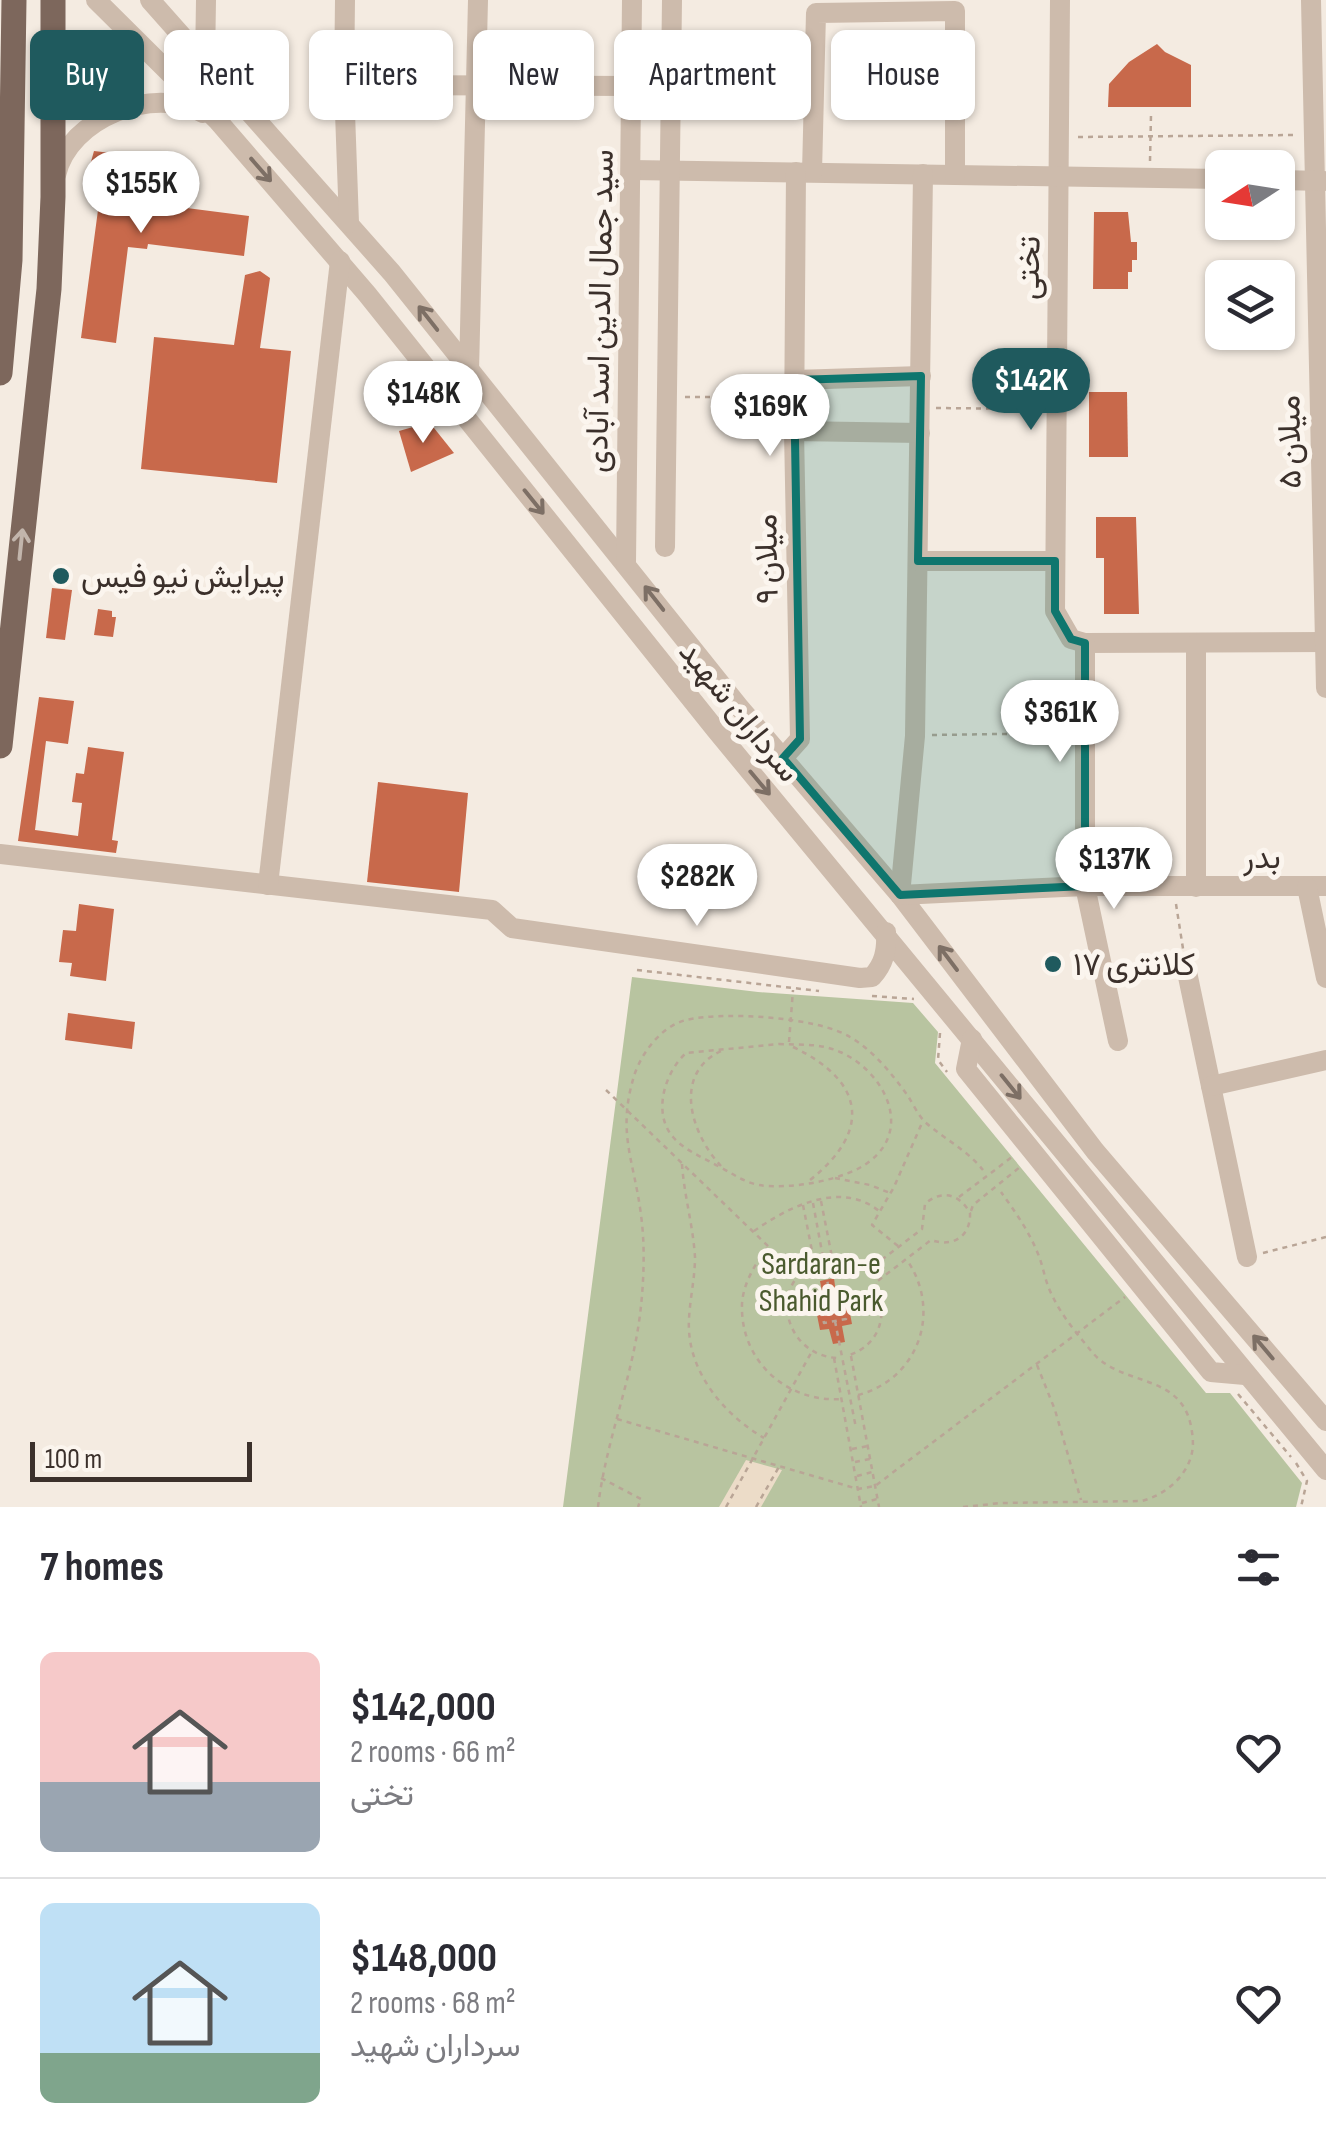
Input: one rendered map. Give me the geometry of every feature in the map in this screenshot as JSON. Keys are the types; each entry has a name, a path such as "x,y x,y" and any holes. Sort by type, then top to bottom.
{"main road":[{"path":"0,373 10,260 14,0"},
{"path":"0,746 49,289 53,0"}],"street":[{"name":"سرداران شهید","path":"96,0 218,121 368,294 716,730 972,1039 1239,1383 1326,1470"},
{"name":"سرداران شهید","path":"150,0 176,30"},
{"path":"206,0 206,30"},
{"path":"345,0 345,30"},
{"path":"478,0 478,30"},
{"name":"سید جمال الدین اسد آبادی","path":"632,0 632,30"},
{"path":"665,547 672,0"},
{"name":"تختی","path":"1060,0 1055,611 1071,638 1085,643"},
{"name":"میلان ۵","path":"1311,0 1312,134 1319,181 1326,688"},
{"name":"میلان ۹","path":"784,758 800,739 794,388 816,12 955,11 955,174"},
{"path":"53,197 56,170 74,138 111,114 136,107 189,106 218,121"},
{"name":"سرداران شهید","path":"256,120 392,272 739,707 900,895 1096,1151 1326,1421"},
{"path":"345,120 349,223"},
{"path":"469,371 477,120"},
{"name":"سید جمال الدین اسد آبادی","path":"626,563 632,120"},
{"path":"631,170 1205,179"},
{"path":"900,895 915,736 923,174"},
{"path":"268,884 340,262"},
{"path":"368,294 392,272"},
{"path":"794,388 921,376"},
{"path":"794,432 920,433"},
{"path":"918,560 1055,561"},
{"path":"1118,1040 1085,886 1085,643 1325,642"},
{"path":"1196,644 1196,888"},
{"path":"716,730 739,707"},
{"path":"0,854 492,910 512,928 793,979 872,977 886,952 886,932"},
{"name":"بدر","path":"900,895 1085,886 1317,886"},
{"path":"1317,886 1326,978"},
{"path":"1187,972 1247,1257"},
{"path":"972,1039 966,1069 1211,1372 1239,1383"},
{"path":"1211,1086 1326,1060"}],"path":[{"path":"1150,115 1150,178"},
{"path":"1059,137 1312,134"},
{"path":"669,397 794,388"},
{"path":"920,408 1057,410"},
{"path":"915,736 1086,733"},
{"path":"1173,888 1187,972"},
{"path":"637,970 793,979 827,992"},
{"path":"789,1045 793,979"},
{"path":"862,995 914,999"},
{"path":"598,1507 634,1351 643,1268 641,1215 624,1122 636,1072 646,1051 662,1033 684,1020 750,1017 829,1026 871,1052 904,1090 923,1120 957,1143 984,1170"},
{"path":"940,1032 938,1060 950,1074"},
{"path":"789,1045 819,1061 837,1077 849,1096 853,1116 839,1154 808,1182"},
{"path":"789,1045 822,1046 844,1053 879,1084 891,1106 890,1134 878,1154 857,1170 831,1178 760,1185 735,1177 674,1138 663,1112 664,1092 678,1060 686,1053 789,1045"},
{"path":"724,1169 699,1136 690,1093 699,1067 727,1048"},
{"path":"606,1090 797,1274"},
{"path":"900,1246 872,1225 891,1193 923,1120"},
{"path":"821,1200 830,1259 854,1263 868,1271 922,1230 924,1204 931,1198 964,1195 1033,1148"},
{"path":"879,1507 849,1356 862,1352 880,1327 883,1308 875,1283 931,1240 948,1244 959,1239 968,1231 973,1205 1033,1148"},
{"path":"682,1164 694,1241 689,1322 693,1350 719,1402 764,1438"},
{"path":"831,1178 870,1184 891,1193"},
{"path":"963,1507 1142,1501 1156,1497 1186,1468 1194,1438 1182,1403 1171,1391 1104,1363 1078,1332 1053,1298 1031,1238 1000,1192"},
{"path":"957,1197 970,1212"},
{"path":"752,1232 775,1216 812,1201 861,1200 880,1212"},
{"path":"812,1201 831,1300"},
{"path":"802,1204 816,1263 797,1274 786,1311 798,1342 810,1353 835,1358 861,1505 877,1500"},
{"path":"1247,1257 1326,1238"},
{"path":"768,1247 746,1286 742,1304 754,1354 790,1390 815,1398 842,1399"},
{"path":"858,1395 882,1387 896,1376 917,1347 924,1325 924,1303 916,1272 906,1258"},
{"path":"617,1419 858,1489 875,1486 1141,1283"},
{"path":"842,1299 846,1319 835,1321 824,1323 820,1303 842,1299"},
{"path":"835,1321 856,1428"},
{"path":"726,1507 810,1353"},
{"path":"1036,1364 1081,1502"},
{"path":"1239,1383 1304,1474 1306,1492 1301,1507"},
{"path":"847,1430 864,1426"},
{"path":"851,1450 868,1446"},
{"path":"853,1462 870,1458"},
{"path":"756,1507 780,1465"},
{"path":"856,1476 872,1472"},
{"path":"602,1478 641,1499 638,1507"}],"highlighted area":[{"path":"921,376 918,561 1055,561 1055,611 1071,639 1085,643 1085,886 900,895 783,758 800,739 794,380"}],"green space":[{"name":"Sardaran-e Shahid Park","path":"632,977 758,992 913,1003 938,1032 935,1063 1206,1393 1230,1393 1302,1483 1296,1507 563,1507"}],"shaded area":[{"path":"746,1460 782,1470 761,1507 719,1507"}],"building":[{"path":"1157,44 1191,65 1191,107 1108,107 1109,84 1129,62"},
{"path":"94,151 145,157 140,202 249,216 244,256 148,244 147,249 128,247 116,343 81,338 100,195 92,194 87,176"},
{"path":"1094,212 1128,212 1131,242 1137,242 1137,260 1132,260 1132,272 1128,272 1128,289 1093,289"},
{"path":"260,271 270,278 260,348 291,351 277,483 141,469 154,337 234,345 245,275"},
{"path":"1089,392 1127,392 1128,457 1089,457"},
{"path":"420,425 434,428 454,453 411,472 399,431"},
{"path":"1096,517 1136,517 1139,614 1104,614 1104,558 1096,558"},
{"path":"52,588 72,590 65,640 46,638"},
{"path":"98,609 112,611 112,617 116,617 113,637 94,635"},
{"path":"39,697 74,701 68,744 46,741 35,830 78,836 82,803 72,802 76,773 84,774 88,747 124,752 112,840 118,841 116,853 18,841"},
{"path":"378,782 468,793 459,892 367,882"},
{"path":"79,904 114,909 106,981 70,976 72,963 59,962 63,930 76,931"},
{"path":"68,1013 135,1022 132,1049 65,1040"},
{"path":"834,1278 836,1294 846,1292 852,1324 842,1326 845,1342 833,1344 829,1329 820,1330 814,1300 823,1297 820,1281"}],"place":[{"name":"پیرایش نیو فیس","path":"61,576"},
{"name":"کلانتری ۱۷","path":"1053,964"}]}
